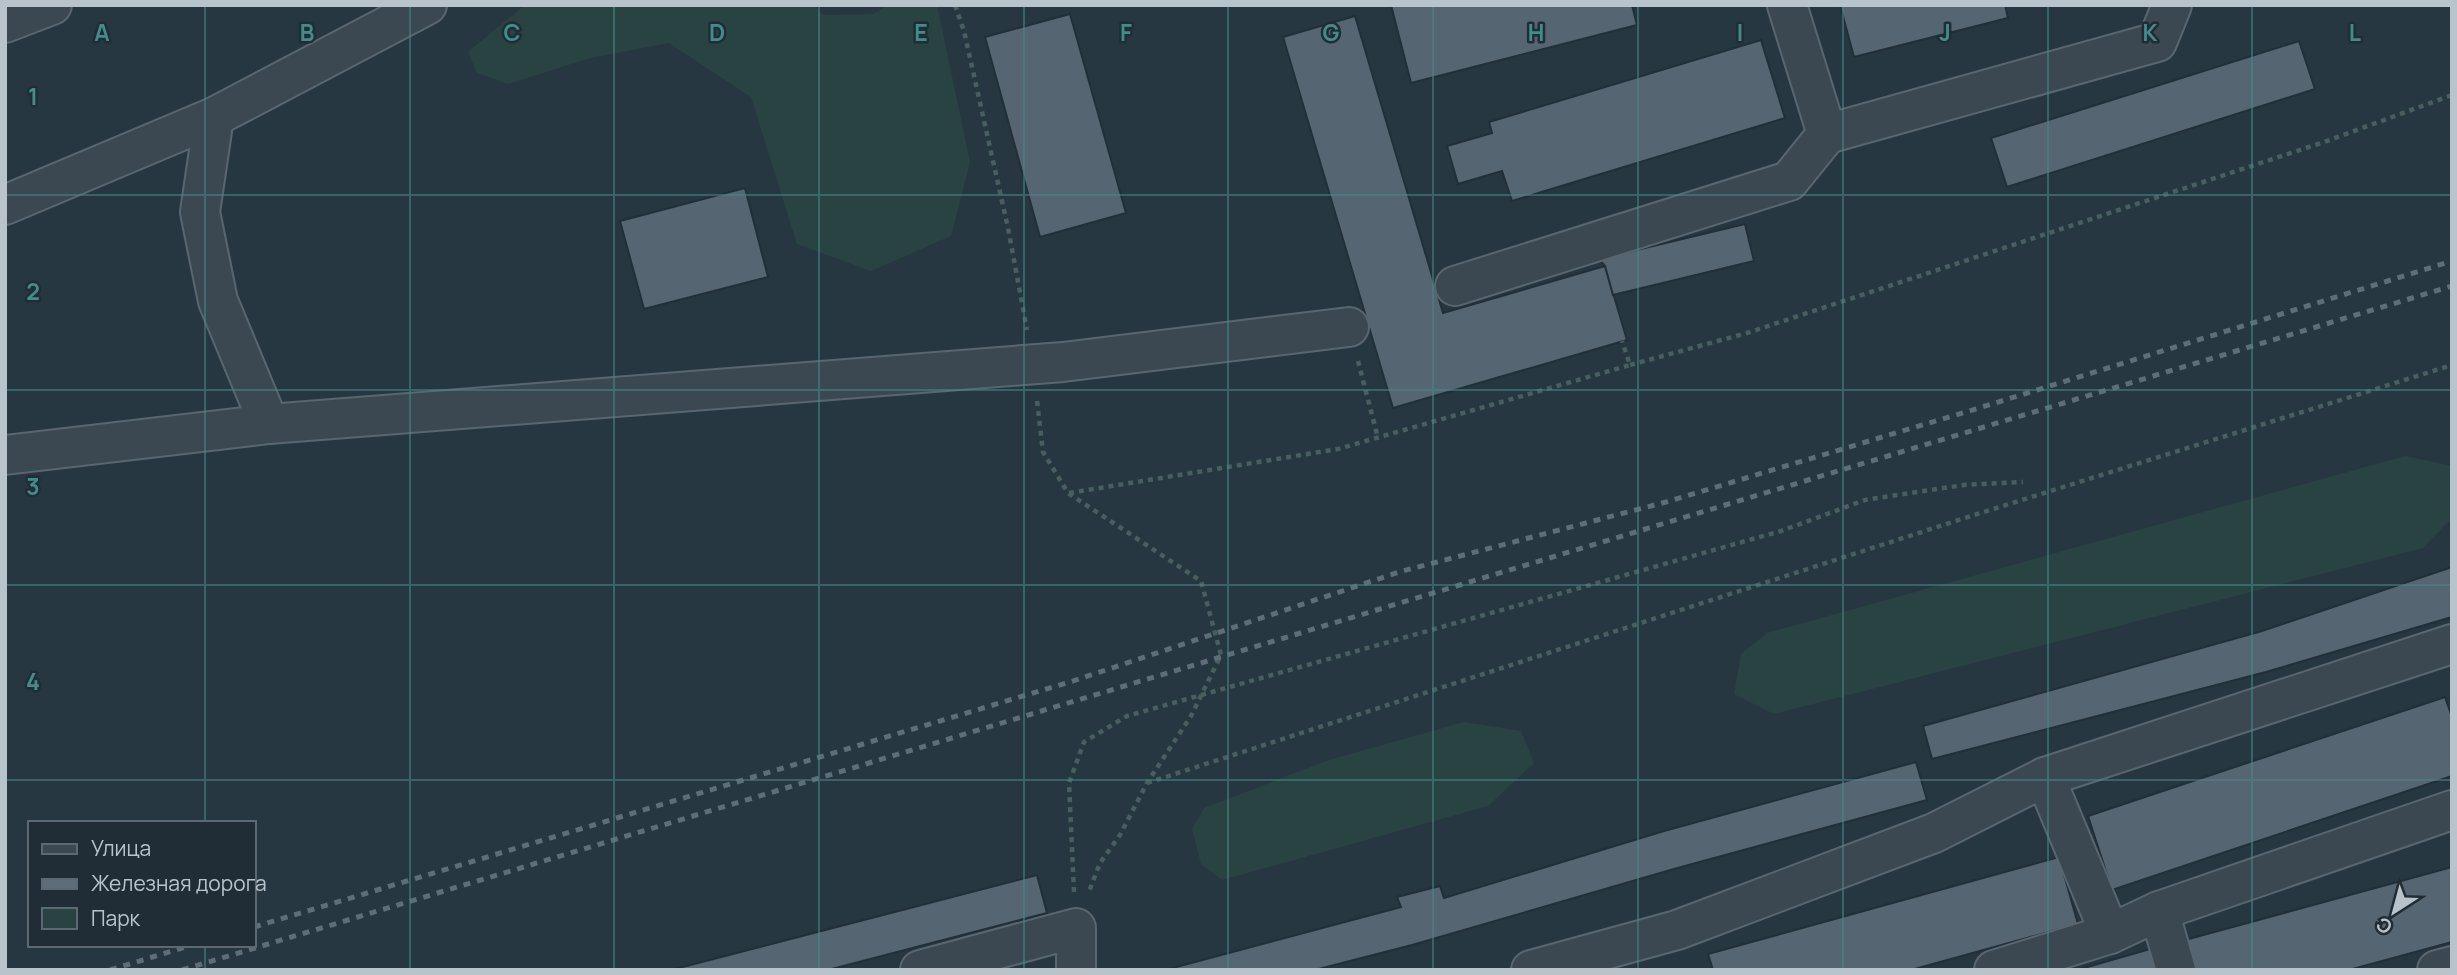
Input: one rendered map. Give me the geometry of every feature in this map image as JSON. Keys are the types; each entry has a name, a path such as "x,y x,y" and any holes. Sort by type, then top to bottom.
{"street":[{"path":"5,23 52,5"},
{"path":"5,205 214,117 427,5"},
{"path":"1787,5 1827,134"},
{"path":"1455,286 1789,181 1827,134 2157,42 2172,5"},
{"path":"214,117 200,212 218,301 270,424"},
{"path":"5,455 270,424 1048,363 1349,327"},
{"path":"1531,970 1690,925 1934,833 2045,777 2450,650"},
{"path":"2045,777 2110,934"},
{"path":"1994,970 2110,934 2159,911 2452,810"},
{"path":"2159,911 2176,970"},
{"path":"920,970 1076,928 1076,970"},
{"path":"2437,970 2452,966"}],"path":[{"path":"955,5 964,31 1008,228 1048,363 1043,452 1068,493 1202,581 1222,655 1202,695 1147,783 1120,835 1100,863 1076,928"},
{"path":"1068,493 1338,449 1748,333 2327,141 2452,95"},
{"path":"1349,327 1378,438"},
{"path":"1622,341 1630,365"},
{"path":"1147,783 1971,516 2452,365"},
{"path":"1076,928 1069,783 1084,742 1127,716 1781,531 1865,500 1964,485 2023,482"}],"green space":[{"path":"525,5 814,5 823,15 873,14 889,5 937,5 970,162 951,236 871,271 797,244 751,97 669,43 590,58 508,84 477,73 468,52"},
{"path":"2405,456 2452,466 2452,518 2423,548 1774,714 1734,694 1741,654 1767,633"},
{"path":"1464,722 1521,731 1534,763 1488,806 1222,880 1201,864 1192,829 1204,808 1329,760"}],"building":[{"path":"1391,5 1632,5 1637,25 1411,83"},
{"path":"1840,5 2005,5 2008,18 1854,57"},
{"path":"1070,14 1126,213 1040,237 985,37"},
{"path":"1355,16 1443,313 1605,266 1627,340 1393,408 1283,37"},
{"path":"1761,40 1785,118 1512,201 1502,171 1458,184 1447,146 1492,133 1489,122"},
{"path":"2299,41 2315,89 2007,187 1991,138"},
{"path":"745,188 768,277 644,309 620,221"},
{"path":"1745,224 1754,261 1613,295 1605,266 1599,259"},
{"path":"2452,567 2452,617 2266,672 1932,759 1923,726 2262,631"},
{"path":"2445,697 2452,717 2452,776 2112,890 2088,816"},
{"path":"1916,762 1927,800 1674,869 1412,945 1315,970 1165,970 1401,907 1397,897 1440,886 1444,898 1664,831"},
{"path":"2059,857 2078,924 1911,970 1713,970 1708,954"},
{"path":"2452,867 2452,942 2349,970 2193,970 2185,940"},
{"path":"1037,875 1047,913 828,970 671,970"},
{"path":"2150,949 2157,970 2077,970"}],"railway":[{"path":"256,926 1073,681 1399,572 1666,502 2452,261"},
{"path":"182,970 2452,286"},
{"path":"110,970 185,947"}]}
